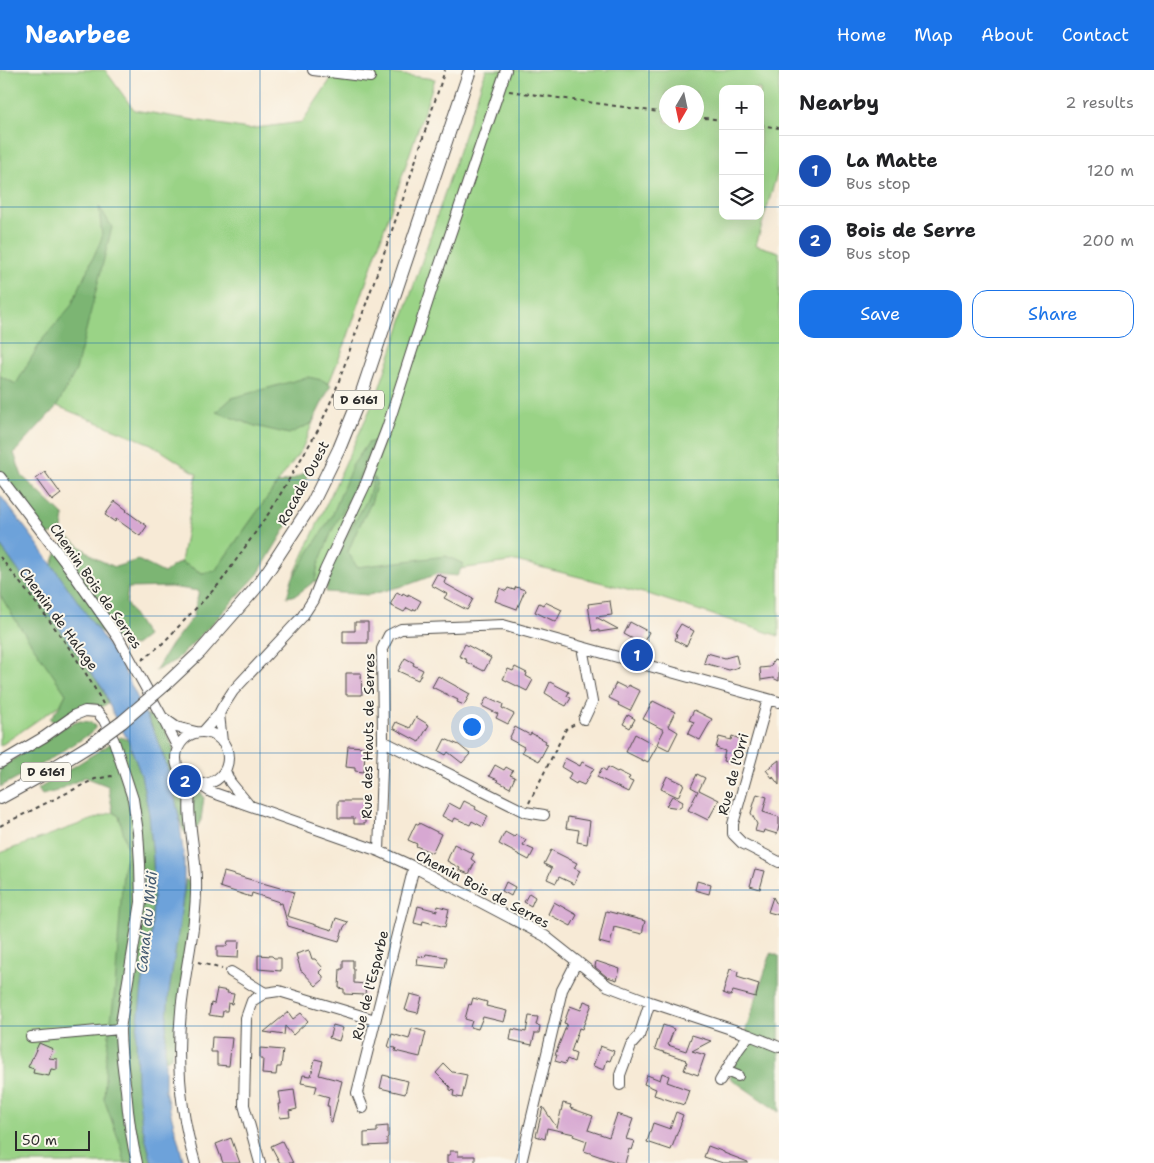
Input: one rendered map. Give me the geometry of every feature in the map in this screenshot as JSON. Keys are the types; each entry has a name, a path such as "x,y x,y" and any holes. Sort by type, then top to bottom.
{"main road":[{"name":"Rocade Ouest","path":"0,798 92,744 165,686 199,653 255,589 313,502 339,449 361,395 470,70"}],"street":[{"path":"313,70 370,77"},
{"path":"162,717 176,728 200,732 209,733 216,736 222,742 226,748 228,764 220,777 206,784 195,783 185,778 177,764 178,748 182,741 200,732 219,714 233,691 302,617 312,600 366,483 387,428 506,70"},
{"name":"Chemin Bois de Serres","path":"0,477 68,566 119,639 178,748"},
{"name":"Rue des Hauts de Serres","path":"379,851 383,741 382,649 388,635 400,629 503,625 779,702"},
{"path":"582,647 592,702 584,720"},
{"name":"Rue de l'Orri","path":"768,699 733,824 733,834 742,843 779,862"},
{"path":"0,763 44,737 74,715 84,711 97,712 104,720 114,741 133,799 140,864 140,902 120,1029 127,1104 133,1147 138,1163"},
{"path":"219,714 222,742"},
{"path":"383,741 525,812 544,815"},
{"path":"225,771 230,782 249,805"},
{"path":"195,783 189,804 196,880 195,912 183,996 178,1062 182,1105 190,1147 196,1163"},
{"name":"Chemin Bois de Serres","path":"195,783 212,792 379,851 414,867 546,936 608,986 779,1047"},
{"name":"Rue de l'Esparbe","path":"363,1108 357,1093 414,867"},
{"path":"521,1163 562,990 577,961"},
{"path":"232,972 265,993"},
{"path":"260,1163 244,1105 246,1018 252,1001 265,993 279,991 375,1020"},
{"path":"620,1085 620,1075 630,1045 638,1036 650,1002"},
{"path":"31,1037 120,1029"},
{"path":"738,1076 723,1076 748,1035"}],"path":[{"path":"134,666 162,644 220,583 271,510 318,430 336,392 403,199 445,70"},
{"path":"499,90 659,112"},
{"path":"704,118 719,120"},
{"path":"764,126 779,128"},
{"name":"Chemin de Halage","path":"0,557 66,642 91,680 104,706"},
{"path":"525,812 566,729 584,720"},
{"path":"0,826 95,779 111,776 127,781"},
{"path":"188,958 232,972"}],"green space":[{"path":"0,70 105,70 134,110 248,129 302,122 337,70 362,70 435,79 347,339 302,449 215,571 202,573 181,562 197,474 151,444 57,406 0,376"},
{"path":"486,70 779,70 779,167 764,218 764,85 719,85 719,220 763,220 756,245 779,252 779,636 651,595 516,561 332,587 294,575 378,392"},
{"path":"99,206 112,227 76,370 57,406 14,453 22,476 64,516 62,529 43,538 0,483 0,376 16,384 42,340 71,306 102,238"},
{"path":"308,377 322,380 331,385 312,423 289,434 255,426 216,412 232,398"},
{"path":"374,441 351,495 332,531 318,565 315,581 296,595 287,597 292,579 332,516 352,466 368,443"},
{"path":"309,470 295,513 258,574 176,660 155,671 171,645 193,617 199,591 171,587 128,588 126,603 147,636 134,646 107,636 96,628 52,565 55,556 69,538 97,559 115,567 138,560 164,573 181,562 202,573 215,571 277,484 295,478"},
{"path":"374,477 377,482 371,503 348,552 357,567 446,556 464,564 457,576 437,574 410,584 369,595 326,592 331,563 368,498"},
{"path":"0,545 103,689 108,703 102,707 93,704 54,722 50,719 66,694 0,595"},
{"path":"0,592 66,694 61,704 0,746"},
{"path":"146,714 160,720 173,746 174,759 204,797 201,820 195,831 184,832 165,760"},
{"path":"80,721 89,722 95,725 95,728 91,733 46,762 0,787 0,768 66,726"},
{"path":"121,737 128,740 141,775 149,814 153,858 154,885 151,936 142,987 142,1125 152,1163 125,1163 122,1149 104,1099 106,1058 115,989 123,870 128,851 119,816 113,812 108,786 85,777 57,791 42,795 38,789"},
{"path":"113,812 119,816 129,847 126,948 110,1095 126,1163 0,1163 0,853"},
{"path":"186,879 196,890 175,1043 172,1056 165,1061 169,989"},
{"path":"771,953 779,956 779,1112 730,1078"}],"water":[{"path":"0,495 36,542 120,662 156,736 170,775 179,817 184,859 184,889 169,992 165,1046 165,1091 184,1163 152,1163 142,1125 137,1082 136,1038 151,936 154,885 149,814 141,775 128,740 114,716 103,689 0,545"}],"building":[{"path":"45,472 61,494 52,501 36,479"},
{"path":"115,501 147,526 140,536 116,519 115,522 105,515"},
{"path":"437,574 446,578 444,583 473,599 467,610 444,598 447,594 431,585"},
{"path":"516,587 525,590 517,609 495,601 500,588 506,591 508,588 514,590"},
{"path":"397,592 402,595 403,593 408,596 408,594 421,601 416,610 414,609 413,611 407,608 404,612 390,605"},
{"path":"610,601 612,615 596,617 618,629 599,632 599,630 592,631 588,604"},
{"path":"545,602 562,610 556,622 535,612 539,603 543,605"},
{"path":"355,622 368,622 368,643 343,643 343,631 355,631"},
{"path":"630,622 649,632 641,647 631,642 633,639 624,634"},
{"path":"681,624 694,631 686,646 675,640 677,635 675,634"},
{"path":"465,644 491,658 484,671 466,662 467,660 459,656"},
{"path":"707,653 725,658 736,655 739,667 729,670 704,663"},
{"path":"405,658 423,670 418,680 398,671"},
{"path":"774,660 779,662 779,681 773,678 761,680 760,668 770,667"},
{"path":"515,667 527,673 526,676 533,680 527,691 503,679 508,669 513,671"},
{"path":"346,673 361,673 362,695 346,695"},
{"path":"438,676 470,694 464,705 432,687"},
{"path":"550,682 569,692 567,696 571,698 566,706 545,693"},
{"path":"616,683 626,688 628,685 640,691 630,711 609,698"},
{"path":"487,697 503,704 502,708 514,714 508,724 496,718 498,714 482,706"},
{"path":"653,701 675,712 668,726 678,732 669,750 657,744 664,730 643,719"},
{"path":"694,710 712,719 700,740 688,734 694,722 689,720"},
{"path":"628,715 635,719 630,728 623,724"},
{"path":"416,717 429,725 419,742 393,728 396,722 410,728"},
{"path":"515,727 546,741 545,743 548,744 539,761 522,752 524,747 509,739"},
{"path":"635,734 657,746 648,762 626,752"},
{"path":"732,736 740,739 733,764 723,761 725,751 716,748 719,737 731,740"},
{"path":"445,739 459,745 470,754 462,763 448,752 446,755 439,751"},
{"path":"348,746 365,747 364,772 346,767"},
{"path":"565,758 580,766 582,762 594,768 584,785 577,782 576,784 568,779 571,773 561,767"},
{"path":"779,760 779,785 766,770"},
{"path":"495,765 504,770 506,767 513,771 510,775 515,777 510,788 489,776"},
{"path":"608,767 630,777 628,780 633,782 628,792 597,777 602,768 606,771"},
{"path":"697,774 705,778 699,790 719,800 708,820 688,810 698,791 691,787"},
{"path":"667,776 684,784 678,797 661,789"},
{"path":"757,794 767,797 763,812 779,817 777,834 764,830 763,833 755,831 757,824 751,813"},
{"path":"672,796 683,802 680,808 666,806"},
{"path":"338,801 365,801 365,824 354,824 354,818 338,818"},
{"path":"464,801 488,816 483,827 472,821 470,825 455,818 453,822 442,816 449,803 460,809"},
{"path":"568,817 590,821 587,844 577,842 579,830 566,828"},
{"path":"416,823 441,834 432,853 408,840"},
{"path":"505,832 526,840 523,845 534,850 529,860 499,844"},
{"path":"454,844 474,854 471,859 475,862 469,874 459,870 460,868 447,861"},
{"path":"551,850 577,863 574,868 580,871 574,884 559,877 556,883 547,879 552,868 544,864"},
{"path":"755,869 765,871 760,889 750,886"},
{"path":"224,872 294,892 287,916 332,930 336,918 348,922 339,941 288,926 282,903 278,904 279,902 252,893 251,897 220,887"},
{"path":"697,881 711,885 709,894 695,890"},
{"path":"506,882 515,887 511,896 502,891"},
{"path":"529,893 535,897 531,906 524,902"},
{"path":"773,897 779,908 779,915 768,912"},
{"path":"554,902 577,915 571,926 548,914"},
{"path":"418,906 437,911 438,906 449,909 445,927 423,921 422,925 414,923"},
{"path":"606,911 645,921 642,934 614,927 610,945 599,942"},
{"path":"228,941 239,941 238,958 217,957 217,946 227,946"},
{"path":"309,950 312,959 315,959 323,968 319,972 323,976 323,980 316,986 301,971 296,954"},
{"path":"426,954 447,957 445,968 417,965 418,956 425,957"},
{"path":"258,955 281,958 281,971 258,969"},
{"path":"343,960 353,960 354,983 366,984 365,995 344,994 344,989 339,988 340,969 343,969"},
{"path":"596,961 620,969 617,980 607,977 595,967"},
{"path":"730,969 738,972 737,977 759,984 756,997 733,991 731,996 723,993"},
{"path":"217,989 234,994 232,1004 228,1003 227,1011 223,1011 222,1017 209,1015 211,1003 214,1004"},
{"path":"410,994 422,997 418,1013 405,1010"},
{"path":"473,998 487,1002 486,1006 507,1011 504,1022 483,1017 478,1029 470,1027 472,1021 465,1019 469,1004 471,1005"},
{"path":"584,1001 592,1004 582,1029 579,1028 571,1052 576,1054 574,1062 567,1059 565,1064 555,1061 557,1055 555,1055 567,1024 564,1023 570,1006 581,1010"},
{"path":"288,1012 293,1019 301,1013 308,1021 293,1035 285,1026 284,1035 264,1032"},
{"path":"529,1016 538,1017 536,1025 540,1026 539,1033 535,1033 532,1045 510,1040 512,1029 526,1032"},
{"path":"333,1025 343,1028 339,1041 329,1038"},
{"path":"663,1025 674,1029 668,1045 686,1051 692,1035 711,1041 692,1051 705,1055 698,1075 684,1070 686,1060 655,1049"},
{"path":"412,1028 426,1032 420,1057 395,1051 396,1048 388,1047 392,1034 409,1039"},
{"path":"212,1037 232,1038 229,1066 217,1065 217,1052 211,1052"},
{"path":"39,1043 53,1049 49,1058 57,1059 57,1070 51,1069 49,1076 33,1073 34,1069 28,1067"},
{"path":"600,1046 614,1051 610,1061 607,1060 604,1070 593,1066"},
{"path":"260,1048 283,1050 281,1067 277,1067 276,1075 262,1074 263,1059 260,1059"},
{"path":"315,1059 323,1061 319,1075 342,1081 332,1122 330,1122 329,1106 327,1106 329,1097 315,1093 317,1086 301,1083 303,1075 311,1076"},
{"path":"444,1064 452,1072 467,1075 462,1098 453,1096 454,1091 450,1090 450,1087 436,1073"},
{"path":"662,1073 669,1076 667,1082 689,1090 684,1105 654,1095 656,1089 644,1084 647,1075 660,1080"},
{"path":"383,1075 408,1081 405,1094 380,1088"},
{"path":"294,1090 297,1109 289,1111 290,1117 280,1118 278,1104 281,1104 279,1092"},
{"path":"563,1103 571,1105 570,1108 593,1116 588,1130 609,1137 617,1114 633,1119 626,1139 634,1141 631,1150 629,1149 625,1163 619,1163 584,1151 587,1141 573,1136 574,1134 547,1128 545,1139 536,1136 543,1107 557,1128"},
{"path":"676,1112 683,1115 671,1150 647,1142 653,1123 670,1129"},
{"path":"388,1126 387,1145 364,1146 364,1133 377,1132 377,1127"},
{"path":"231,1138 240,1163 223,1163 216,1144"},
{"path":"282,1141 293,1163 280,1163 271,1146"},
{"path":"708,1146 748,1163 723,1163 704,1157"},
{"path":"450,1151 458,1151 458,1156 475,1156 475,1163 447,1163 447,1155 450,1155"}],"place":[{"name":"La Matte","path":"637,655"},
{"name":"Bois de Serre","path":"185,781"}],"water label":[{"name":"Canal du Midi","path":"147,922"}]}
